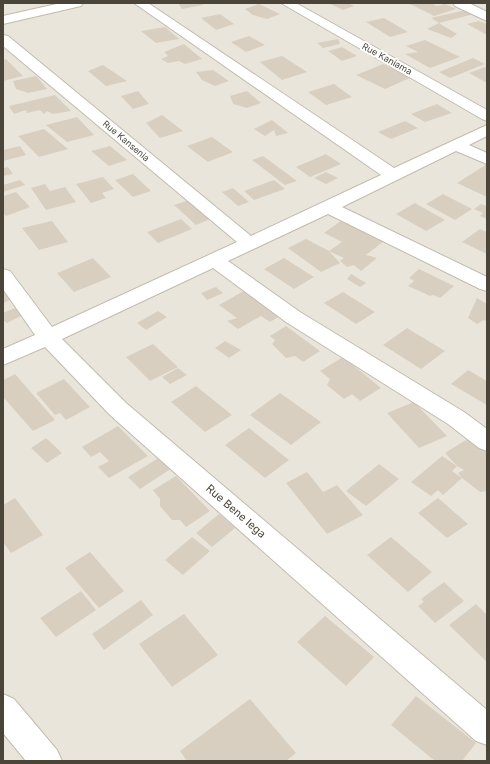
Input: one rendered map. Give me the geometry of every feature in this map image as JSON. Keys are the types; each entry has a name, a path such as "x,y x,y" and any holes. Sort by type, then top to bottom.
{"street":[{"path":"3,20 77,3"},
{"path":"140,3 393,176"},
{"name":"Rue Kaniama","path":"287,3 487,116"},
{"path":"459,3 487,17"},
{"name":"Rue Kansenia","path":"3,39 249,243"},
{"path":"3,358 328,207 487,130"},
{"path":"455,146 487,159"},
{"path":"328,207 487,285"},
{"path":"214,259 293,317 456,418 487,442"},
{"name":"Rue Bene lega","path":"3,275 48,337 118,409 487,730"},
{"path":"3,709 46,761"}],"shaded area":[{"path":"3,3 487,3 487,761 3,761"}],"building":[{"path":"178,3 201,3 203,5 182,9"},
{"path":"328,3 347,3 354,6 343,10"},
{"path":"431,3 437,6 445,4 456,9 434,16 410,4"},
{"path":"259,4 280,14 267,19 253,15 245,9"},
{"path":"466,10 474,14 439,23 431,18"},
{"path":"220,14 234,24 216,30 201,18"},
{"path":"384,18 408,32 390,37 366,22"},
{"path":"479,21 487,24 487,35 467,24"},
{"path":"439,23 457,34 451,38 427,29"},
{"path":"165,27 179,39 156,43 141,31"},
{"path":"249,36 265,45 246,52 231,42"},
{"path":"338,39 340,44 323,48 317,43"},
{"path":"425,40 460,57 430,68 405,54 418,52 406,46"},
{"path":"184,44 202,59 185,64 179,61 168,63 161,59 168,56 164,52"},
{"path":"342,47 357,56 342,61 328,51"},
{"path":"282,56 307,72 282,80 260,62"},
{"path":"473,58 485,64 450,78 439,72"},
{"path":"6,59 23,76 3,81 3,60"},
{"path":"383,64 412,77 385,89 356,75"},
{"path":"103,65 127,81 106,86 88,71"},
{"path":"485,67 487,68 487,83 469,73"},
{"path":"213,70 229,81 215,86 202,80 196,72"},
{"path":"36,76 47,89 28,93 16,89 13,81"},
{"path":"334,84 352,97 326,105 308,92"},
{"path":"138,91 149,104 133,109 121,96"},
{"path":"247,91 261,103 247,108 233,104 230,96"},
{"path":"55,95 71,111 53,114 47,111 44,114 40,110 27,113 26,110 14,114 9,106"},
{"path":"437,104 452,113 425,122 411,114"},
{"path":"162,115 183,131 160,138 146,123"},
{"path":"77,117 94,135 67,142 46,125"},
{"path":"272,120 288,133 276,136 274,130 265,136 254,129"},
{"path":"405,121 418,128 391,139 378,132"},
{"path":"44,129 68,149 39,157 18,136"},
{"path":"212,137 233,152 208,162 187,146"},
{"path":"20,146 26,155 3,161 3,150"},
{"path":"110,146 127,160 109,166 91,151"},
{"path":"326,154 341,164 310,177 296,167"},
{"path":"263,156 297,181 285,185 252,160"},
{"path":"487,164 487,197 457,183"},
{"path":"8,167 13,174 3,176 3,168"},
{"path":"326,172 338,178 326,184 314,178"},
{"path":"133,174 151,191 133,197 115,180"},
{"path":"103,177 114,189 102,193 106,198 91,203 76,184"},
{"path":"20,180 25,185 3,192 3,185"},
{"path":"274,180 285,189 254,200 244,191"},
{"path":"45,184 50,191 65,187 76,202 46,210 31,188"},
{"path":"233,188 249,202 238,206 222,192"},
{"path":"16,192 30,207 6,216 3,213 3,196"},
{"path":"443,194 472,209 455,220 426,204"},
{"path":"189,200 210,219 196,225 174,205"},
{"path":"415,203 445,220 426,231 396,214"},
{"path":"481,204 487,206 487,219 480,216 483,213 474,209"},
{"path":"181,219 192,229 158,243 147,232"},
{"path":"342,220 384,241 366,255 377,258 361,271 354,265 347,267 340,261 344,258 329,251 342,242 324,233"},
{"path":"52,221 68,242 39,250 22,228"},
{"path":"480,229 487,232 487,254 462,242"},
{"path":"306,239 329,251 340,263 321,272 288,248"},
{"path":"93,258 111,277 74,292 57,273"},
{"path":"284,258 314,277 294,289 264,269"},
{"path":"419,269 454,286 440,298 433,295 430,296 408,286 414,281 409,278"},
{"path":"351,274 366,283 360,287 347,279"},
{"path":"216,287 223,293 207,300 201,293"},
{"path":"249,288 285,313 270,322 261,316 238,329 227,321 237,318 219,305"},
{"path":"3,291 10,300 3,303"},
{"path":"343,292 375,312 356,324 324,303"},
{"path":"477,298 487,304 487,322 484,320 477,324 468,318"},
{"path":"15,308 23,315 7,323 3,320 3,313"},
{"path":"158,311 167,317 146,330 137,323"},
{"path":"286,326 320,351 303,362 295,356 286,358 272,344 275,340 270,336"},
{"path":"407,328 445,351 421,369 383,345"},
{"path":"225,341 241,350 229,358 215,348"},
{"path":"153,344 178,367 150,381 126,357"},
{"path":"343,357 381,388 360,401 352,394 344,399 327,385 330,379 320,371"},
{"path":"178,368 187,375 170,384 162,377"},
{"path":"468,370 487,381 487,405 451,384"},
{"path":"15,374 55,420 33,431 3,397 3,380"},
{"path":"64,379 90,407 66,420 60,413 55,415 36,393"},
{"path":"196,386 232,415 205,432 171,402"},
{"path":"280,393 321,422 291,445 250,415"},
{"path":"414,402 447,436 419,448 387,413"},
{"path":"118,426 148,456 109,478 98,467 109,461 100,452 91,457 82,447"},
{"path":"249,428 289,460 265,478 225,445"},
{"path":"46,438 62,453 47,463 31,448"},
{"path":"469,438 487,453 487,491 480,492 462,478 458,473 464,470 457,466 445,453"},
{"path":"163,455 175,466 140,489 128,477"},
{"path":"442,456 457,466 452,471 462,478 443,495 438,490 431,496 411,482"},
{"path":"379,464 399,479 366,506 346,491"},
{"path":"307,472 323,492 337,485 363,515 327,534 286,483"},
{"path":"176,476 210,511 186,527 180,520 172,520 160,506 160,499 153,490"},
{"path":"15,498 43,535 11,553 3,542 3,505"},
{"path":"438,498 468,524 447,538 418,513"},
{"path":"219,514 235,528 212,547 196,533"},
{"path":"192,537 210,551 183,575 165,560"},
{"path":"391,537 432,572 408,592 367,555"},
{"path":"90,552 124,591 99,608 65,568"},
{"path":"444,582 464,601 435,623 418,606 424,602 421,599"},
{"path":"81,591 96,610 56,637 40,618"},
{"path":"141,600 153,615 104,650 92,634"},
{"path":"476,604 487,615 487,662 449,625"},
{"path":"184,614 218,655 172,687 139,644"},
{"path":"325,616 374,657 346,686 297,642"},
{"path":"416,696 476,743 462,761 435,761 391,725"},
{"path":"250,699 296,753 286,761 187,761 180,751"}]}
